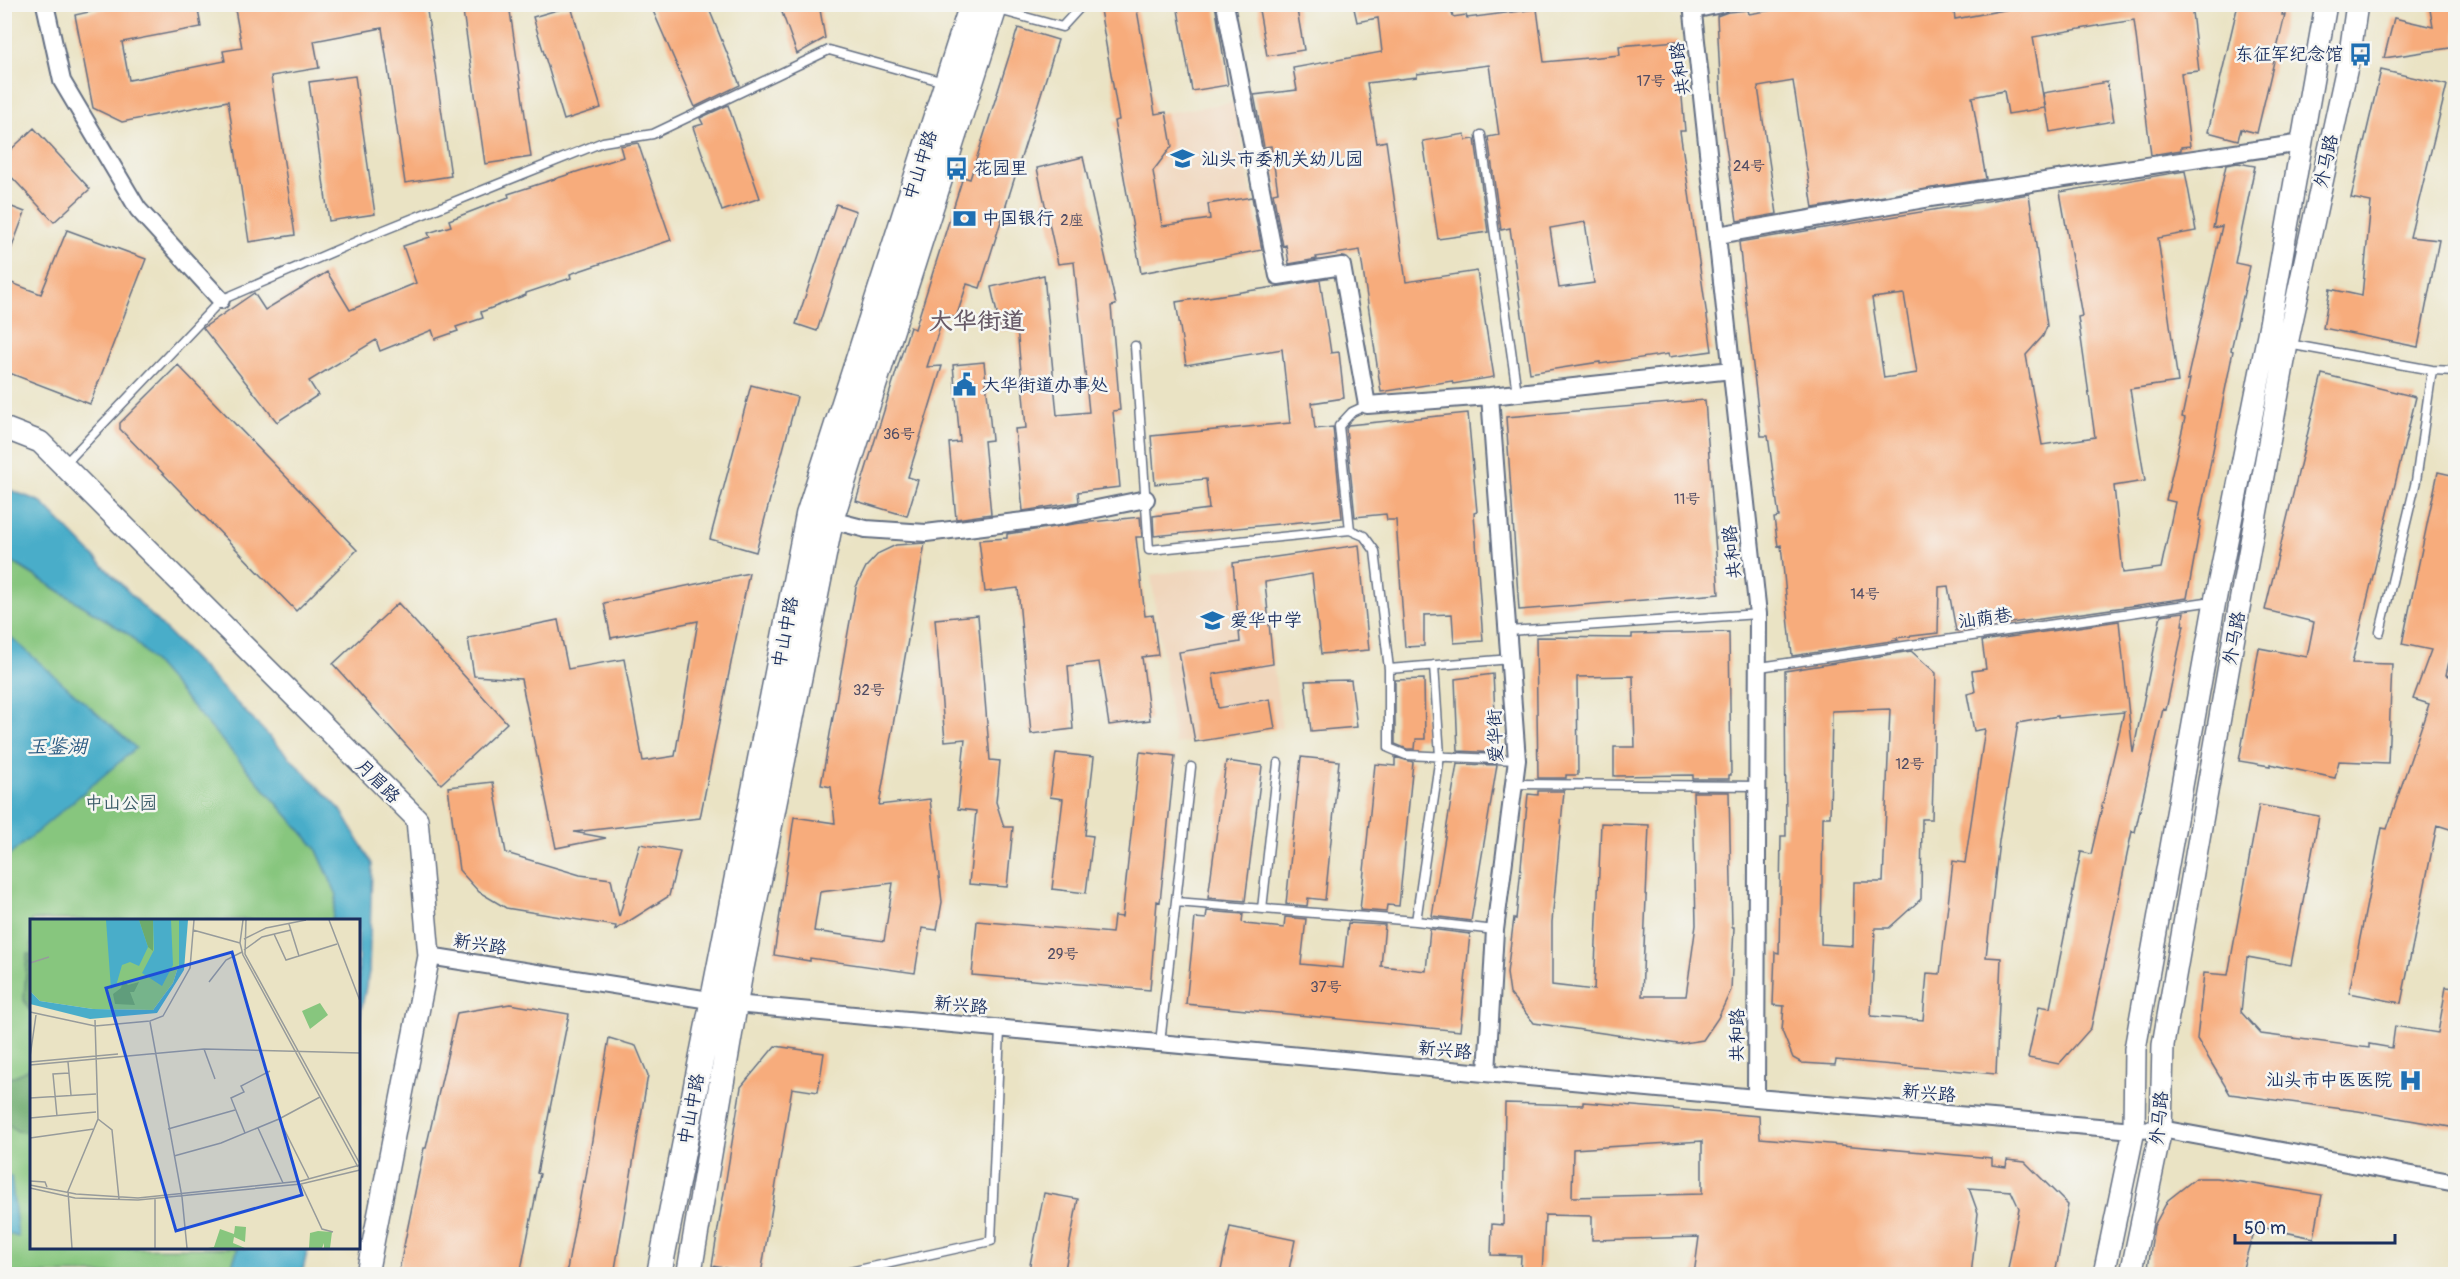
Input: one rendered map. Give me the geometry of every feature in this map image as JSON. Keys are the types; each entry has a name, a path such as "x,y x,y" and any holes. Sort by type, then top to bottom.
{"main road":[{"name":"中山中路","path":"659,1275 808,515 947,83 988,6"},
{"name":"中山中路","path":"689,1275 735,1004 831,520 988,6"}],"street":[{"path":"45,4 62,81 138,209 221,300"},
{"path":"1226,4 1278,276 1342,266 1367,405 1490,396 1732,369"},
{"path":"1693,7 1721,4"},
{"name":"外马路","path":"2104,1275 2134,1130 2135,1049 2215,601 2270,324 2326,4"},
{"name":"外马路","path":"2131,1275 2161,1129 2163,1045 2287,344 2350,53 2357,4"},
{"name":"共和路","path":"1693,7 1758,614 1760,667 1756,1098"},
{"path":"1718,235 1930,198 2302,143"},
{"name":"爱华街","path":"1487,1073 1495,930 1517,760 1490,396"},
{"name":"月眉路","path":"4,428 39,442 417,819 429,956 367,1275"},
{"path":"831,520 866,530 926,533 1057,518 1146,500"},
{"name":"新兴路","path":"429,956 735,1004 1756,1098 2134,1130 2161,1129 2456,1183"}],"lane":[{"path":"988,6 1062,27 1083,4"},
{"path":"63,466 221,300 374,234 603,142 653,134 829,50 947,83"},
{"path":"1481,135 1517,393"},
{"path":"2287,344 2432,370 2456,371"},
{"path":"1135,346 1149,550 1350,530 1364,536 1375,551 1389,669 1389,748 1406,755 1517,760"},
{"path":"2380,632 2416,481 2432,370"},
{"path":"1350,530 1339,426 1352,411 1367,405"},
{"name":"汕荫巷","path":"1760,667 2215,601"},
{"path":"1509,631 1758,614"},
{"path":"1389,669 1511,659"},
{"path":"1416,921 1440,756 1434,665"},
{"path":"1262,909 1278,763"},
{"path":"1160,1043 1191,767"},
{"path":"1514,784 1759,786"},
{"path":"1176,903 1416,921 1495,930"},
{"path":"840,1275 990,1241 1000,1029"}],"shaded area":[{"name":"汕头市委机关幼儿园","path":"1235,102 1252,197 1258,250 1141,273 1114,121"},
{"name":"爱华中学","path":"1259,560 1282,728 1175,744 1151,575"}],"green space":[{"name":"中山公园","path":"4,557 130,635 316,848 337,895 332,919 30,919 30,1249 238,1249 229,1274 5,1274"},
{"path":"27,954 30,954 30,1011 24,1000"},
{"path":"30,1066 30,1133 17,1131 5,1121 4,1081 29,1069"}],"water":[{"path":"5,488 41,502 341,810 372,864 369,972 360,1016 360,919 332,919 337,895 316,848 130,635 5,557"},
{"name":"玉鉴湖","path":"5,632 136,748 5,859"},
{"path":"11,1176 18,1237 5,1233 5,1177"},
{"path":"238,1249 308,1249 302,1274 229,1274"}],"building":[{"path":"124,4 197,4 201,27 122,42 129,80 225,61 223,51 242,48 234,4 426,4 451,176 405,183 382,28 314,41 319,68 271,76 295,235 249,242 228,101 122,122 93,108 75,15"},
{"path":"462,4 509,4 531,157 485,164"},
{"path":"650,4 707,4 740,85 695,107"},
{"path":"779,4 819,4 825,38 797,54"},
{"path":"1099,4 1136,4 1155,114 1166,112 1172,146 1153,171 1162,226 1210,219 1208,204 1252,197 1262,250 1141,273 1114,121 1119,120"},
{"path":"1177,4 1215,4 1228,85 1192,91"},
{"path":"1258,4 1296,4 1304,50 1267,56"},
{"path":"1353,4 1450,4 1453,17 1466,15 1467,18 1537,9 1544,62 1620,55 1619,46 1677,41 1685,131 1680,131 1712,351 1669,357 1668,354 1600,364 1600,362 1530,373 1510,228 1501,230 1488,137 1499,135 1489,65 1367,83 1377,143 1386,141 1406,282 1477,271 1494,377 1381,392 1360,250 1289,264 1286,245 1283,246 1273,193 1278,192 1271,146 1264,147 1254,95 1297,90 1293,68 1382,52 1378,18 1357,22","holes":["1585,222 1594,283 1559,288 1550,228"]},
{"path":"1807,4 1953,4 1955,19 2037,4 2191,4 2199,71 2181,73 2190,146 2181,147 2181,150 2151,155 2134,20 2103,25 2033,37 2045,108 2008,114 2004,91 1972,97 1986,179 1813,208 1793,81 1758,87 1777,214 1737,221 1722,119 1717,16 1728,12 1748,10 1749,14"},
{"path":"2238,4 2284,4 2282,15 2285,15 2257,133 2241,129 2238,140 2208,132"},
{"path":"2429,4 2456,4 2456,47 2384,58 2394,18 2433,27"},
{"path":"571,6 601,108 564,120 533,17"},
{"path":"1018,28 1058,40 980,288 967,284 956,318 944,314 927,367 942,366 908,477 918,480 907,516 856,501 910,327 915,329 963,177 970,179"},
{"path":"2381,70 2447,85 2410,237 2439,240 2418,347 2323,328 2330,289 2362,296 2371,202 2351,198"},
{"path":"355,76 375,214 329,221 309,82"},
{"path":"2107,82 2114,121 2050,132 2043,93"},
{"path":"728,105 760,198 722,211 693,127 703,124 700,118"},
{"path":"34,128 90,189 54,222 4,169 4,156"},
{"path":"1465,134 1466,140 1475,139 1488,232 1438,239 1423,141"},
{"path":"638,143 671,240 570,274 571,278 526,293 526,295 481,312 483,318 456,327 458,331 435,339 432,330 380,351 376,340 309,381 318,395 277,422 203,328 254,293 265,310 327,272 350,310 416,283 403,246 430,237 428,233 451,226 449,220 509,197 508,194 623,157 620,146"},
{"path":"1083,157 1116,305 1111,306 1120,410 1113,411 1120,487 1078,492 1079,502 1023,511 1015,429 1026,428 1017,327 1001,331 991,287 1044,275 1057,415 1089,412 1074,262 1058,264 1037,168"},
{"path":"2238,163 2255,166 2235,263 2250,266 2231,350 2233,351 2199,520 2201,521 2187,598 1956,631 1948,586 1939,587 1938,633 1792,656 1781,545 1778,546 1774,518 1779,517 1768,436 1761,436 1739,242 2029,194 2047,326 2043,336 2026,355 2042,445 2095,437 2078,317 2082,316 2060,192 2185,171 2196,231 2158,238 2178,382 2130,389 2145,481 2114,486 2123,573 2161,568 2175,502 2166,500 2185,418 2182,417 2190,379 2187,380 2222,226 2213,228 2226,165","holes":["1904,294 1917,373 1884,378 1872,298"]},
{"path":"4,204 25,212 6,263 4,262"},
{"path":"836,204 856,211 817,331 796,324"},
{"path":"67,230 146,259 90,404 4,371 4,280 41,294"},
{"path":"1320,280 1331,353 1339,352 1344,398 1312,403 1315,429 1333,427 1342,518 1154,536 1153,516 1209,509 1206,479 1155,484 1151,436 1290,423 1282,349 1186,365 1176,302"},
{"path":"984,362 992,440 984,441 991,514 956,519 949,443 960,442 953,365"},
{"path":"178,365 357,550 296,611 120,429 120,423"},
{"path":"2322,374 2416,397 2352,663 2392,664 2388,763 2339,761 2335,778 2270,764 2270,766 2239,761 2259,648 2307,657 2314,622 2265,610"},
{"path":"751,385 797,397 756,552 710,539"},
{"path":"1705,400 1719,594 1519,610 1506,417"},
{"path":"1468,413 1477,512 1474,513 1483,641 1454,643 1452,614 1424,615 1424,646 1405,647 1396,520 1387,520 1386,514 1355,517 1346,428 1348,425"},
{"path":"2438,472 2456,476 2456,632 2446,675 2456,678 2456,727 2449,744 2454,746 2450,759 2456,760 2456,831 2437,825 2401,1003 2349,993 2382,828 2387,829 2429,704 2413,699 2431,650 2402,644"},
{"path":"1140,517 1142,537 1136,537 1145,616 1153,615 1158,655 1142,657 1150,720 1109,725 1099,662 1068,666 1073,729 1031,734 1018,588 985,592 979,540 1007,538 1007,534 1081,523"},
{"path":"925,543 879,805 930,799 942,902 937,930 922,928 915,973 774,955 794,817 835,823 831,787 821,785 856,587 866,567 879,553 896,545","holes":["893,883 884,941 814,931 820,892"]},
{"path":"1359,545 1369,650 1321,654 1312,574 1265,582 1273,664 1213,674 1218,708 1270,699 1275,729 1195,742 1179,652 1240,642 1233,563"},
{"path":"749,573 700,818 574,832 606,838 556,848 521,679 474,676 468,638 558,620 568,669 624,659 643,761 675,756 698,621 611,638 604,603"},
{"path":"398,603 507,723 441,784 333,664"},
{"path":"2184,612 2182,625 2184,625 2166,710 2163,709 2135,832 2132,831 2091,1028 2059,1064 2028,1058 2039,1006 2050,1008 2081,852 2091,854 2124,712 2058,718 2058,716 2018,723 1999,841 1986,957 2001,958 1996,1074 1836,1060 1835,1065 1802,1063 1793,1058 1782,1031 1784,1006 1773,1005 1775,952 1779,953 1781,836 1786,836 1785,671 1911,651 1936,673 1932,819 1922,819 1921,899 1889,928 1875,928 1871,1016 1923,1020 1927,973 1940,974 1953,861 1965,863 1985,729 1974,731 1967,694 1975,692 1972,671 1986,669 1982,641 2119,621 2133,753 2161,615","holes":["1890,709 1883,882 1854,882 1853,946 1821,944 1823,817 1830,817 1832,711"]},
{"path":"978,615 990,760 1000,761 996,802 1004,827 1013,827 1007,887 969,884 976,811 958,809 965,739 945,741 935,619"},
{"path":"1729,632 1731,775 1729,779 1693,779 1693,775 1614,776 1614,747 1635,747 1633,676 1577,677 1578,775 1566,775 1566,778 1538,778 1536,637 1632,638 1632,634"},
{"path":"1493,674 1497,753 1458,751 1455,679"},
{"path":"1424,679 1425,739 1416,739 1415,749 1407,749 1395,744 1395,680"},
{"path":"1351,680 1357,727 1311,731 1305,681"},
{"path":"1140,752 1175,756 1160,902 1157,901 1150,990 972,975 977,921 1112,933 1114,916 1122,917"},
{"path":"1056,753 1094,757 1085,835 1093,836 1086,893 1052,889 1063,799 1050,797"},
{"path":"1301,757 1339,761 1325,900 1308,898 1307,906 1286,904"},
{"path":"1395,757 1413,762 1399,906 1387,905 1386,912 1360,910 1375,764 1395,766"},
{"path":"1226,761 1262,766 1245,901 1208,898"},
{"path":"1457,764 1497,765 1471,921 1432,916"},
{"path":"493,782 506,853 580,875 611,879 619,917 640,844 680,851 669,896 615,930 616,926 506,908 479,892 459,870 448,787"},
{"path":"1538,791 1564,791 1552,922 1552,985 1594,990 1601,823 1649,825 1642,996 1686,996 1696,925 1693,792 1729,792 1732,927 1734,927 1731,990 1718,1018 1703,1040 1678,1044 1534,1023 1510,994 1507,973 1514,918 1516,919 1528,794 1538,795"},
{"path":"2259,805 2319,816 2291,965 2247,957 2241,1012 2261,1034 2369,1048 2369,1044 2392,1048 2395,1026 2438,1033 2446,987 2456,988 2456,1128 2358,1111 2230,1094 2197,1039 2204,973 2228,975"},
{"path":"1207,911 1243,914 1242,922 1245,924 1284,928 1285,917 1306,919 1301,964 1343,968 1348,923 1385,925 1381,966 1426,971 1430,929 1470,934 1460,1031 1186,1004 1195,918 1206,919"},
{"path":"510,1004 569,1014 537,1173 540,1174 520,1275 398,1275 424,1148 426,1148 457,1013"},
{"path":"609,1038 636,1046 648,1075 614,1275 566,1275 583,1181 585,1182"},
{"path":"775,1046 824,1053 818,1092 792,1088 761,1274 712,1266 741,1087"},
{"path":"1583,1102 1759,1116 1760,1138 1992,1158 1992,1165 2006,1167 2007,1160 2025,1162 2068,1205 2055,1275 2007,1275 2019,1208 2011,1191 1969,1188 1978,1213 1971,1275 1694,1275 1699,1237 1592,1240 1592,1216 1545,1215 1542,1275 1520,1275 1521,1256 1491,1255 1492,1224 1503,1225 1505,1103 1583,1105","holes":["1702,1141 1702,1194 1572,1197 1573,1149"]},
{"path":"2196,1178 2217,1178 2322,1195 2314,1238 2255,1226 2241,1275 2147,1275 2154,1226 2168,1200"},
{"path":"1044,1193 1078,1199 1064,1275 1028,1275"},
{"path":"1230,1227 1295,1240 1288,1275 1220,1275"}],"place":[{"name":"东征军纪念馆","path":"2361,54"},
{"name":"汕头市委机关幼儿园","path":"1183,159"},
{"name":"花园里","path":"956,168"},
{"name":"中国银行","path":"964,218"},
{"name":"大华街道办事处","path":"964,385"},
{"name":"爱华中学","path":"1212,620"},
{"name":"汕头市中医医院","path":"2410,1080"}],"district":[{"name":"大华街道","path":"977,321"}]}
